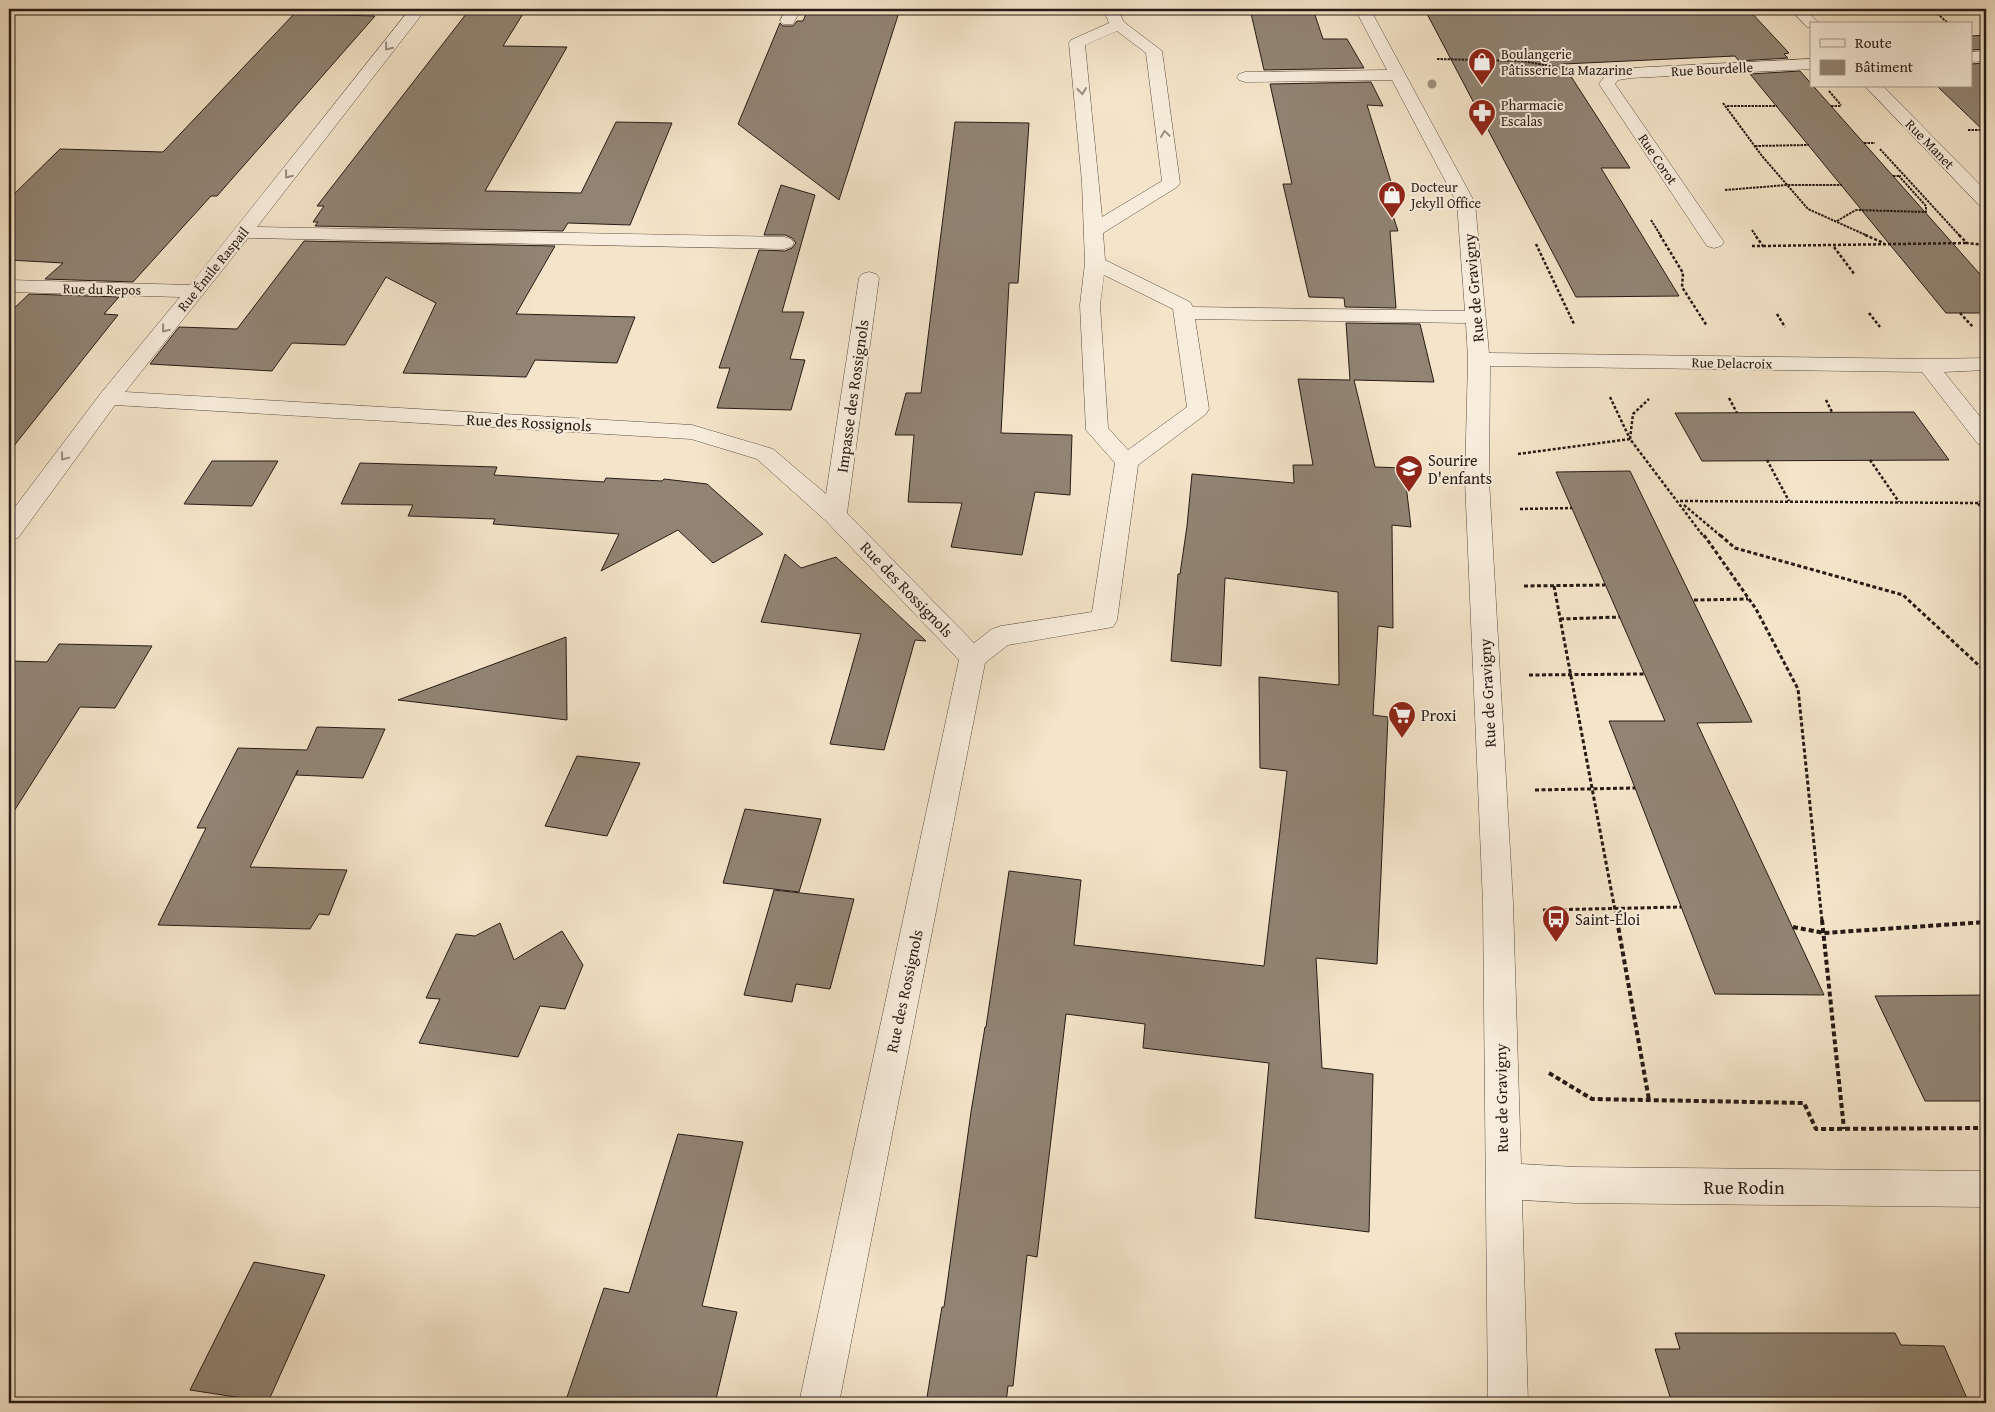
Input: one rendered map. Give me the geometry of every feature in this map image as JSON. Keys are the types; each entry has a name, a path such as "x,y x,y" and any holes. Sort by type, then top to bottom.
{"street":[{"name":"Rue Émile Raspail","path":"9,532 109,398 243,232 418,9"},
{"path":"1093,232 1171,183 1154,51 1118,25 1110,9"},
{"name":"Rue de Gravigny","path":"1363,9 1466,203 1479,360 1477,480 1498,904 1508,1403"},
{"path":"1797,9 1810,22"},
{"path":"1118,25 1077,43 1091,182 1095,263 1090,305 1097,430 1127,462"},
{"path":"1972,56 1986,56"},
{"name":"Rue Bourdelle","path":"1614,76 1631,73 1810,64"},
{"path":"1245,77 1398,75"},
{"name":"Rue Corot","path":"1614,76 1607,84 1714,242"},
{"name":"Rue Manet","path":"1875,88 1986,201"},
{"path":"243,232 784,243"},
{"path":"973,658 1001,636 1104,620 1127,462 1198,409 1182,306 1095,263"},
{"name":"Impasse des Rossignols","path":"835,515 869,278"},
{"name":"Rue du Repos","path":"9,286 196,291"},
{"path":"1184,313 1475,317"},
{"name":"Rue Delacroix","path":"1479,360 1928,366 1986,364"},
{"path":"1928,366 1986,439"},
{"name":"Rue des Rossignols","path":"109,398 692,432 765,454 835,515 973,658 819,1403"},
{"name":"Rue Rodin","path":"1503,1181 1575,1185 1986,1189"}],"path":[{"path":"1932,9 1947,22"},
{"path":"1438,60 1450,58 1522,61 1614,76"},
{"path":"1720,96 1724,106 1754,146 1808,208 1884,243"},
{"path":"1724,106 1777,106"},
{"path":"1831,106 1842,106"},
{"path":"1864,143 1875,143"},
{"path":"1754,146 1809,145"},
{"path":"1893,176 1904,176"},
{"path":"1836,222 1856,210 1926,212 1926,206 1899,176"},
{"path":"1723,190 1787,185 1842,185"},
{"path":"1763,246 1834,247 1884,243 1967,243"},
{"path":"1834,247 1855,275"},
{"path":"1869,313 1880,327"},
{"path":"1960,313 1973,327"},
{"path":"1777,314 1786,328"},
{"path":"1823,395 1832,412"},
{"path":"1728,396 1737,413"},
{"path":"1515,455 1630,439 1679,501 1756,609 1798,689 1844,1129"},
{"path":"1767,460 1790,502"},
{"path":"1870,460 1899,503"},
{"path":"1978,503 1986,498"},
{"path":"1679,501 1978,503 1986,505"},
{"path":"1679,501 1735,548 1903,596 1986,672"},
{"path":"1978,503 1986,515"},
{"path":"1517,510 1572,508"},
{"path":"1521,586 1605,585"},
{"path":"1554,586 1649,1100"},
{"path":"1694,600 1749,599"},
{"path":"1560,619 1620,617"},
{"path":"1526,675 1644,674"},
{"path":"1532,790 1635,788"},
{"path":"1538,910 1680,907"},
{"path":"1793,927 1824,933 1986,922"},
{"path":"1500,1058 1545,1071 1592,1099 1804,1103 1816,1129 1986,1128"}],"building":[{"path":"470,9 526,9 503,46 567,47 485,191 581,193 616,122 672,123 630,225 568,223 563,231 315,226 318,222 313,222 324,206 317,206"},
{"path":"808,9 900,9 839,200 738,124 780,23 783,26 793,26 797,21 803,21"},
{"path":"1250,9 1313,9 1323,39 1347,39 1364,68 1264,70"},
{"path":"1748,9 1789,53 1784,54 1788,58 1739,61 1735,56 1563,64 1630,168 1601,168 1679,296 1576,297 1425,10"},
{"path":"294,14 375,16 217,196 211,196 133,282 45,279 63,263 9,260 9,199 60,149 163,152"},
{"path":"1986,35 1986,49 1972,50 1972,36"},
{"path":"1986,63 1986,133 1939,88 1972,88 1972,64"},
{"path":"1800,71 1810,82 1810,88 1815,88 1986,281 1986,313 1946,313 1750,74"},
{"path":"1371,82 1383,106 1367,105 1392,185 1383,185 1398,231 1390,231 1396,308 1345,307 1344,298 1309,297 1283,184 1292,184 1270,84"},
{"path":"955,122 1029,123 1018,283 1009,283 1001,433 1072,435 1070,495 1035,492 1022,555 951,547 962,503 908,502 914,435 895,435 906,393 921,393"},
{"path":"781,185 815,195 782,312 804,312 790,359 805,360 791,410 717,408 730,368 719,368 759,250 785,251 792,248 796,243 792,238 785,235 764,235"},
{"path":"304,241 555,246 516,314 635,317 617,363 535,360 526,377 403,373 436,303 386,277 345,345 292,343 272,371 150,364 179,327 237,329"},
{"path":"29,294 119,297 104,314 118,315 9,452 9,313"},
{"path":"1346,323 1420,324 1434,382 1354,380 1375,467 1404,468 1411,527 1392,525 1393,628 1378,626 1373,715 1388,717 1377,964 1316,958 1322,1068 1373,1074 1369,1232 1255,1218 1269,1063 1143,1048 1145,1024 1066,1014 1037,1257 1027,1255 1013,1386 1008,1386 1006,1403 926,1403 942,1307 944,1307 971,1112 986,1027 1009,871 1081,880 1074,945 1264,966 1287,771 1260,768 1259,677 1339,685 1338,592 1225,578 1221,666 1171,661 1178,574 1180,574 1187,526 1192,474 1294,483 1293,465 1313,465 1298,379 1350,380"},
{"path":"1914,412 1949,460 1702,461 1675,413"},
{"path":"212,461 278,461 252,506 184,504"},
{"path":"360,463 497,467 494,475 604,482 606,478 662,481 664,479 707,484 763,534 713,563 678,530 601,571 619,534 493,524 495,519 408,516 413,505 341,504"},
{"path":"1630,471 1752,722 1697,723 1824,995 1715,994 1609,721 1665,721 1556,472"},
{"path":"785,554 801,568 836,557 926,641 915,640 884,750 830,744 861,634 761,622"},
{"path":"566,637 567,720 398,700"},
{"path":"59,644 152,646 115,708 80,707 9,819 9,661 47,662"},
{"path":"317,727 385,729 363,778 296,775 298,770 250,867 347,870 329,915 319,914 310,929 158,925 206,828 197,828 238,748 307,750"},
{"path":"577,756 640,763 607,836 545,826"},
{"path":"745,809 821,819 799,892 723,883"},
{"path":"774,890 854,899 830,989 796,984 792,1002 744,995"},
{"path":"500,923 514,960 562,931 583,965 565,1009 540,1006 518,1057 419,1043 440,999 426,998 456,934 475,936"},
{"path":"1986,995 1986,1101 1925,1101 1875,996"},
{"path":"678,1134 743,1142 702,1306 737,1312 715,1403 565,1403 604,1288 629,1293"},
{"path":"254,1262 325,1275 268,1402 190,1390"},
{"path":"1675,1333 1895,1333 1901,1345 1944,1346 1969,1403 1672,1403 1655,1349 1680,1349"}],"place":[{"name":"Boulangerie Pâtisserie La Mazarine","path":"1482,86"},
{"name":"Pharmacie Escalas","path":"1482,137"},
{"name":"Docteur Jekyll Office","path":"1392,219"},
{"name":"Sourire D'enfants","path":"1409,493"},
{"name":"Proxi","path":"1402,739"},
{"name":"Saint-Éloi","path":"1556,943"}]}
